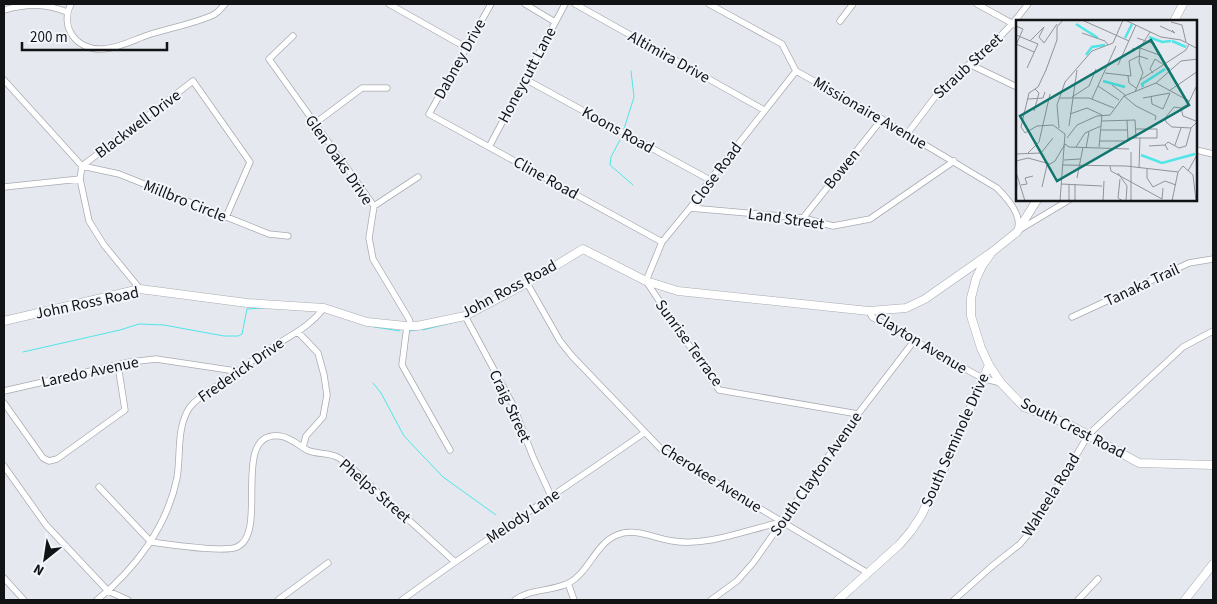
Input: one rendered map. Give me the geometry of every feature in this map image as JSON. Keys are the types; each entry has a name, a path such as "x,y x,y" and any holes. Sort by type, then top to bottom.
{"street":[{"path":"4,10 21,5 34,4 53,6 67,12"},
{"path":"71,4 67,12 67,28 71,36 85,46 94,49 115,47 211,16 225,4"},
{"path":"389,4 467,48"},
{"name":"Dabney Drive","path":"429,114 491,4"},
{"path":"525,4 555,22"},
{"name":"Honeycutt Lane","path":"489,146 565,4"},
{"name":"Altimira Drive","path":"575,4 764,110"},
{"name":"Missionaire Avenue","path":"709,4 782,44 796,71 983,178 1004,194 1019,221 1017,232"},
{"path":"840,21 852,4"},
{"path":"977,4 1015,25"},
{"name":"Straub Street","path":"1018,20 1028,4"},
{"path":"1175,20 1183,4"},
{"name":"Straub Street","path":"907,134 941,89 1015,25"},
{"name":"Glen Oaks Drive","path":"293,36 268,60 374,206 369,238 373,259 409,326"},
{"path":"969,64 1016,87"},
{"name":"Close Road","path":"646,281 662,242 796,71"},
{"name":"Koons Road","path":"525,79 710,180"},
{"path":"4,80 82,166 80,179 90,220 95,232 140,289"},
{"name":"Blackwell Drive","path":"82,166 193,81 250,162 226,218"},
{"path":"314,124 362,88 387,88"},
{"name":"Cline Road","path":"429,114 662,242"},
{"name":"Bowen","path":"803,218 882,119"},
{"path":"1197,150 1213,154"},
{"name":"Land Street","path":"690,208 803,218 833,226 870,219 954,161"},
{"name":"Millbro Circle","path":"82,166 119,174 268,234 288,236"},
{"path":"374,206 418,177"},
{"path":"4,187 80,179"},
{"name":"South Crest Road","path":"1036,201 1017,232 992,252 982,266 971,298 973,326 980,348 1001,383 1024,407 1089,434 1139,463 1213,465"},
{"path":"1017,232 1067,201"},
{"name":"John Ross Road","path":"4,321 140,289 247,302 324,308 367,322 409,326 465,316 527,283 583,249 646,281 678,291 869,311 896,310 914,305 926,299 992,252"},
{"name":"Tanaka Trail","path":"1072,317 1189,263 1213,259"},
{"name":"Sunrise Terrace","path":"646,281 719,390 858,414"},
{"name":"Cherokee Avenue","path":"527,283 560,341 572,356 662,450 868,573"},
{"name":"Frederick Drive","path":"97,600 129,569 151,542 172,497 177,476 182,430 189,409 194,402 236,371 307,327 324,308"},
{"name":"Clayton Avenue","path":"869,311 872,317 914,341 982,378 1001,383"},
{"name":"Craig Street","path":"465,316 513,405 533,457 552,498"},
{"path":"409,326 402,365 450,450"},
{"name":"Waheela Road","path":"954,600 1020,544 1030,532 1089,434 1183,347 1213,331"},
{"path":"298,332 318,353 327,395 323,417 306,436 303,447"},
{"name":"South Clayton Avenue","path":"711,600 742,575 753,562 858,414 914,341"},
{"name":"Laredo Avenue","path":"4,391 118,365 156,360 236,371"},
{"name":"South Seminole Drive","path":"838,600 900,544 921,516 943,471 989,364"},
{"path":"4,403 43,458 49,461 57,458 125,410 118,365"},
{"name":"Melody Lane","path":"402,600 455,562 552,498 644,432"},
{"name":"Phelps Street","path":"151,542 222,549 237,547 244,542 250,534 252,522 251,475 256,451 262,441 272,436 281,436 309,451 338,457 455,562"},
{"path":"4,466 46,525 108,591 128,600"},
{"path":"99,487 151,542"},
{"path":"515,600 525,593 568,583 585,570 599,551 616,535 630,532 675,542 693,542 782,522"},
{"path":"278,600 328,563"},
{"path":"1185,600 1213,564"},
{"path":"4,578 24,600"},
{"path":"1078,600 1098,579"},
{"path":"568,583 574,600"}],"waterway":[{"path":"624,129 634,97 631,71"},
{"path":"622,136 611,157 610,165 633,185"},
{"path":"23,352 139,324 164,325 224,336 238,336 242,334 247,309 263,308"},
{"path":"423,330 459,321"},
{"path":"368,326 400,331"},
{"path":"410,331 415,330"},
{"path":"373,383 381,393 404,436 443,477 496,515"}]}
